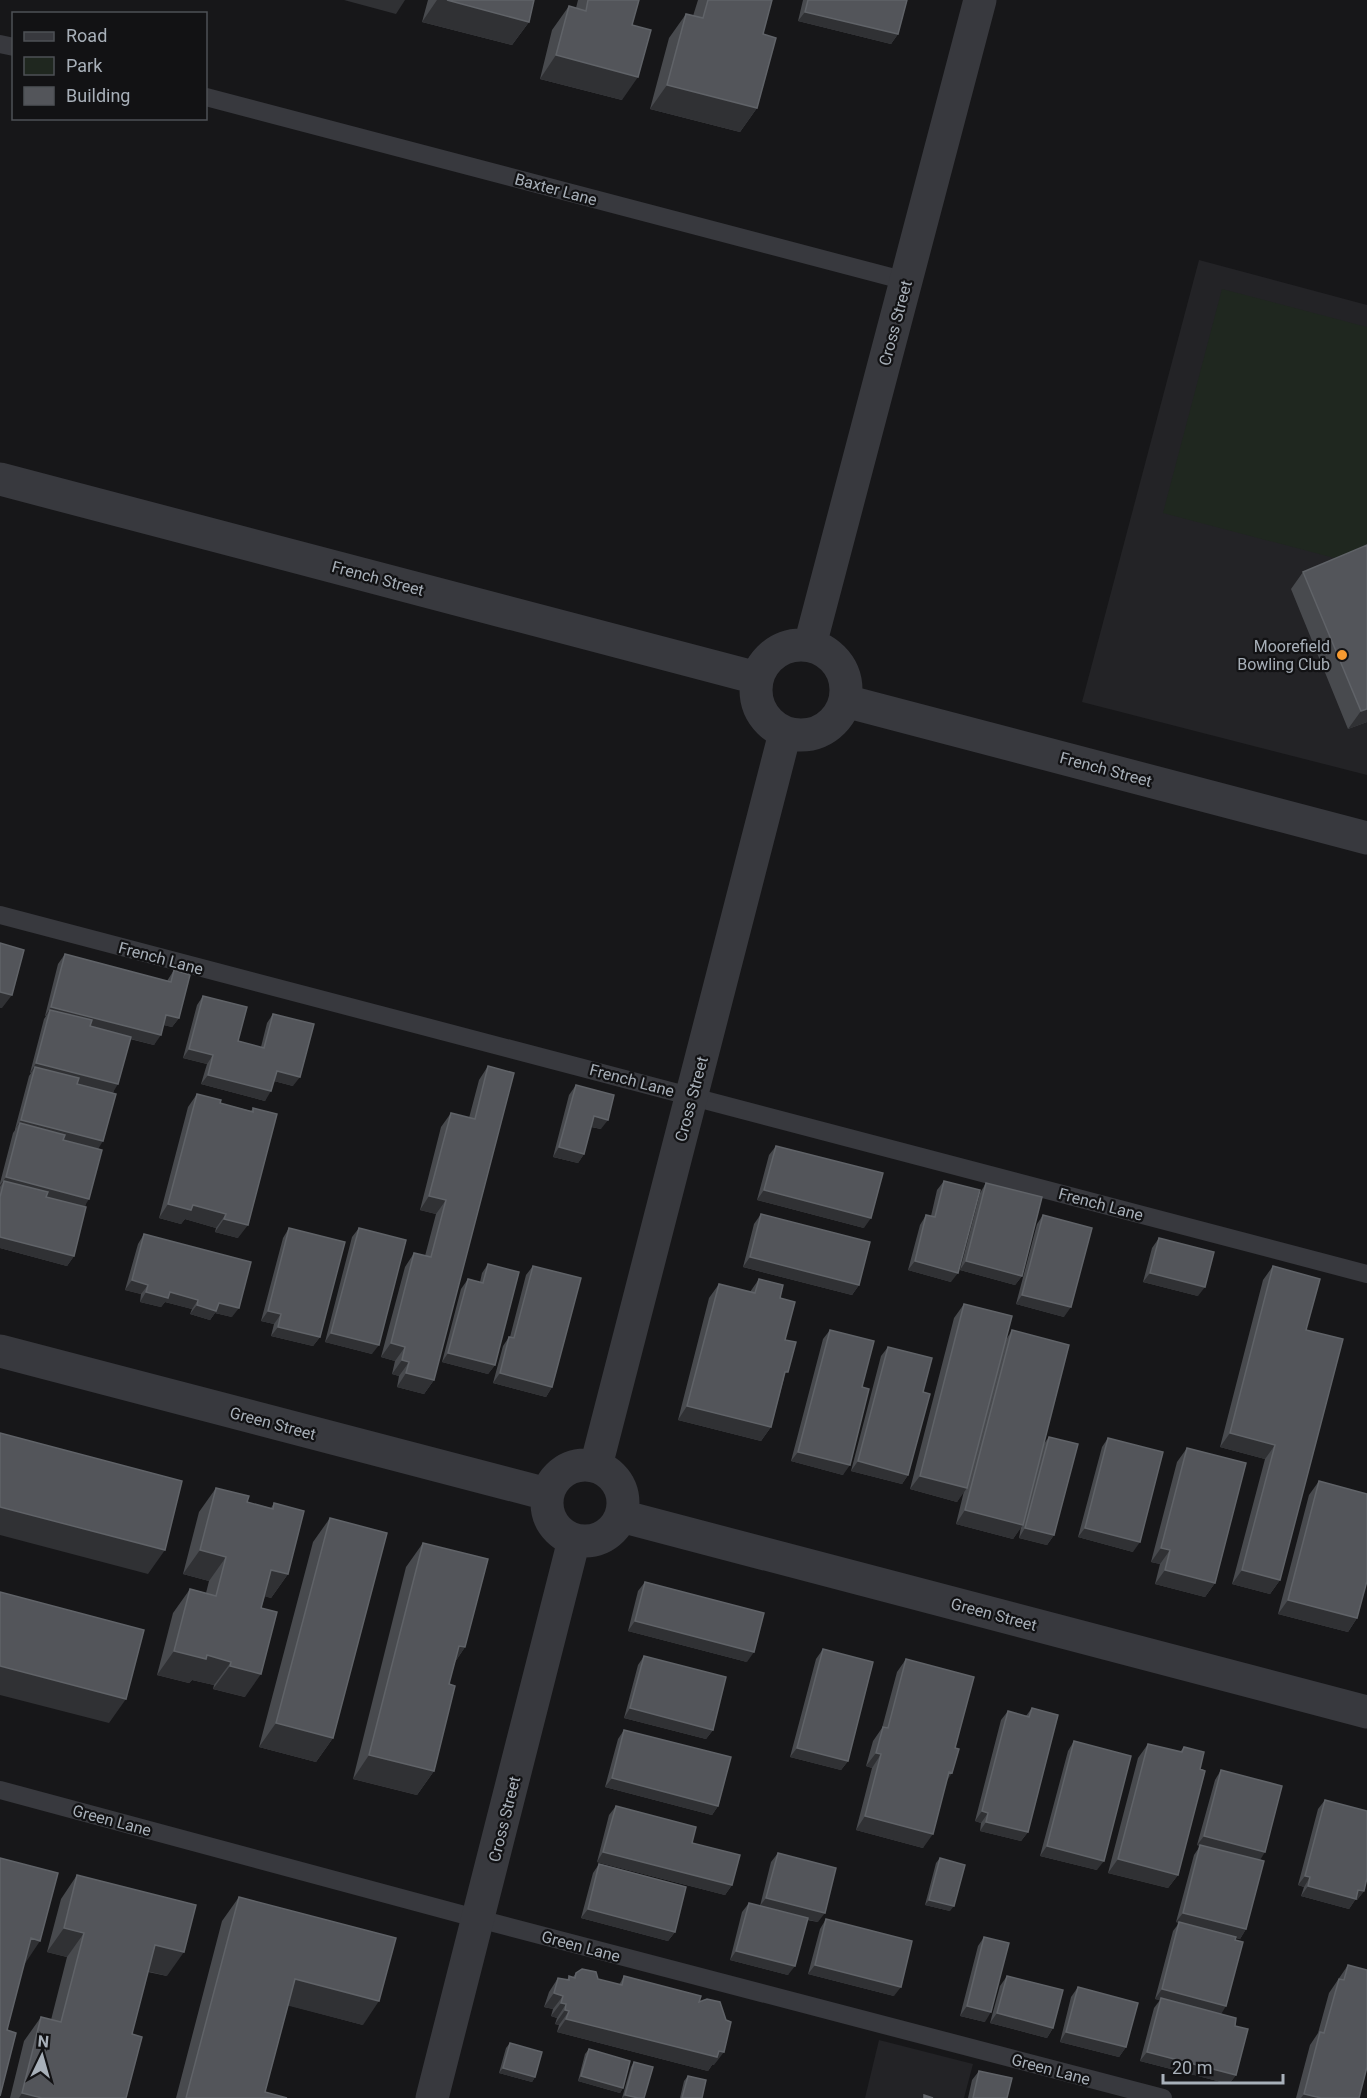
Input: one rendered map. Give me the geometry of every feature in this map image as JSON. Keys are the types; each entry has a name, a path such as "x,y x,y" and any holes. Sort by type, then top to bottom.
{"street":[{"name":"Cross Street","path":"810,645 980,0"},
{"name":"French Street","path":"0,479 757,678"},
{"path":"810,645 830,655 840,667 846,682 845,701 836,720 826,728 802,735 785,733 766,720 759,709 756,695 757,678 767,659 778,651 790,646 810,645"},
{"name":"French Street","path":"845,701 1367,838"},
{"name":"Cross Street","path":"596,1466 785,733"},
{"name":"Green Street","path":"0,1351 547,1494"},
{"path":"596,1466 607,1472 619,1486 623,1504 621,1516 616,1526 607,1535 585,1542 574,1540 555,1528 546,1506 547,1494 560,1473 571,1467 596,1466"},
{"name":"Green Street","path":"621,1516 1367,1712"},
{"name":"Cross Street","path":"432,2098 574,1540"}],"lane":[{"name":"Baxter Lane","path":"207,98 906,281"},
{"name":"French Lane","path":"0,915 1367,1274"},
{"name":"Green Lane","path":"0,1790 479,1919 1163,2098"}],"shaded area":[{"path":"1199,260 1367,305 1367,775 1082,702"},
{"path":"879,2040 973,2064 964,2098 865,2098"}],"green space":[{"path":"1222,289 1367,327 1367,543 1361,565 1163,513"}],"building":[{"path":"447,0 534,0 529,22"},
{"path":"588,0 639,0 632,25 651,30 638,77 556,55 569,6 586,11"},
{"path":"708,0 772,0 763,34 776,38 757,108 667,85 686,14 703,18"},
{"path":"808,0 907,0 898,34 805,12"},
{"name":"Moorefield Bowling Club","path":"1367,545 1367,709 1361,711 1303,572"},
{"path":"0,943 24,950 12,995 0,992"},
{"path":"65,954 171,982 174,970 190,975 179,1018 166,1015 161,1035 51,1007"},
{"path":"203,996 247,1007 238,1041 264,1048 273,1014 314,1024 300,1077 277,1071 271,1091 208,1075 213,1055 189,1049"},
{"path":"50,1010 92,1020 90,1026 131,1037 118,1084 36,1063"},
{"path":"488,1066 514,1073 434,1380 406,1373 409,1362 402,1360 405,1347 391,1343 414,1253 431,1257 446,1200 429,1196 451,1113 475,1119"},
{"path":"35,1067 79,1078 77,1084 116,1094 103,1141 21,1120"},
{"path":"576,1085 614,1095 608,1120 594,1116 584,1154 559,1147"},
{"path":"197,1094 253,1112 253,1108 277,1114 248,1225 224,1219 226,1214 193,1205 191,1210 168,1204"},
{"path":"20,1123 65,1135 63,1140 102,1150 89,1199 6,1177"},
{"path":"776,1146 883,1173 871,1218 764,1190"},
{"path":"4,1181 48,1192 46,1197 86,1207 74,1256 0,1237 0,1197"},
{"path":"944,1181 980,1190 958,1273 915,1261 926,1215 935,1217"},
{"path":"986,1183 1042,1197 1022,1276 966,1261"},
{"path":"761,1214 870,1242 859,1285 750,1257"},
{"path":"1043,1215 1092,1228 1071,1307 1022,1295"},
{"path":"289,1228 345,1242 320,1337 278,1327 281,1314 268,1311"},
{"path":"359,1228 406,1240 379,1345 331,1333"},
{"path":"144,1234 251,1262 239,1308 219,1303 216,1311 197,1305 198,1300 170,1292 168,1298 146,1292 148,1285 132,1280"},
{"path":"1159,1238 1214,1252 1205,1287 1150,1273"},
{"path":"488,1264 519,1272 495,1365 448,1353 468,1279 483,1283"},
{"path":"533,1266 581,1278 552,1387 500,1373 509,1337 514,1338"},
{"path":"1273,1266 1320,1279 1306,1330 1343,1339 1280,1580 1242,1570 1275,1445 1230,1433"},
{"path":"759,1279 783,1285 780,1298 795,1302 785,1340 796,1342 788,1372 785,1372 771,1427 687,1406 719,1284 755,1293"},
{"path":"964,1304 1012,1316 967,1488 920,1476"},
{"path":"830,1330 874,1341 862,1387 869,1389 850,1465 798,1452"},
{"path":"1012,1330 1069,1345 1023,1525 965,1510"},
{"path":"888,1347 932,1358 923,1392 930,1394 908,1475 858,1461"},
{"path":"0,1433 182,1481 165,1550 0,1507"},
{"path":"1049,1437 1078,1444 1054,1535 1025,1528"},
{"path":"1108,1438 1163,1452 1140,1542 1085,1528"},
{"path":"1187,1448 1246,1463 1215,1583 1165,1570 1170,1550 1161,1548"},
{"path":"1319,1481 1367,1494 1367,1581 1357,1618 1288,1600"},
{"path":"216,1488 249,1496 247,1502 273,1509 274,1503 304,1511 288,1574 271,1570 261,1608 277,1612 261,1674 230,1666 231,1662 207,1655 206,1659 174,1651 190,1589 216,1596 226,1557 200,1550"},
{"path":"330,1518 387,1533 333,1738 276,1723"},
{"path":"423,1543 488,1559 465,1647 459,1646 449,1684 455,1686 434,1771 369,1755"},
{"path":"645,1582 764,1613 754,1652 635,1621"},
{"path":"0,1592 144,1630 126,1699 0,1666"},
{"path":"823,1649 873,1662 848,1761 797,1748"},
{"path":"644,1656 726,1677 713,1730 630,1708"},
{"path":"906,1659 974,1677 955,1748 959,1749 952,1773 949,1772 933,1834 865,1816 881,1754 876,1753 883,1727 888,1728"},
{"path":"1032,1708 1058,1715 1028,1832 986,1822 988,1813 982,1811 1008,1711 1029,1717"},
{"path":"624,1730 731,1757 718,1806 612,1778"},
{"path":"1074,1741 1131,1756 1104,1861 1047,1846"},
{"path":"1148,1744 1182,1752 1184,1747 1204,1752 1200,1769 1205,1771 1178,1875 1118,1859"},
{"path":"1221,1770 1282,1786 1265,1852 1204,1836"},
{"path":"1325,1800 1367,1811 1367,1878 1364,1891 1358,1890 1356,1899 1308,1886 1310,1877 1305,1876"},
{"path":"616,1806 696,1827 692,1843 740,1855 732,1885 603,1852"},
{"path":"1200,1845 1264,1861 1246,1929 1183,1913"},
{"path":"778,1853 836,1868 825,1913 766,1898"},
{"path":"0,1858 58,1873 40,1941 31,1938 7,2030 16,2033 0,2096"},
{"path":"940,1858 965,1865 954,1906 929,1900"},
{"path":"599,1864 686,1887 675,1932 588,1909"},
{"path":"77,1875 196,1905 184,1952 155,1945 132,2034 142,2037 126,2098 42,2098 22,2093 41,2017 61,2022 84,1933 64,1928"},
{"path":"239,1897 396,1938 379,2001 295,1979 265,2092 287,2098 186,2098"},
{"path":"749,1903 808,1918 795,1966 736,1951"},
{"path":"826,1919 912,1941 901,1987 815,1965"},
{"path":"1179,1922 1236,1937 1235,1940 1243,1942 1226,2006 1162,1989"},
{"path":"984,1937 1009,1943 991,2012 967,2006"},
{"path":"1348,1965 1367,1970 1367,2067 1359,2098 1321,2098 1304,2094 1320,2032 1324,2033 1339,1979 1344,1980"},
{"path":"582,1969 596,1972 598,1979 622,1985 624,1976 701,1996 699,2002 707,1999 720,2002 726,2020 731,2022 724,2052 719,2051 717,2057 566,2019 569,2011 565,2010 566,2004 561,2003 563,1996 554,1993 558,1978 569,1980 569,1976 575,1978 576,1973"},
{"path":"1007,1976 1063,1990 1053,2028 997,2013"},
{"path":"1078,1987 1138,2003 1126,2047 1066,2032"},
{"path":"1161,1998 1236,2018 1235,2026 1248,2029 1236,2075 1147,2052"},
{"path":"510,2043 542,2052 535,2077 503,2068"},
{"path":"589,2049 630,2061 623,2088 581,2076"},
{"path":"634,2062 653,2067 644,2098 625,2095"},
{"path":"979,2071 1012,2078 1007,2098 973,2098"},
{"path":"688,2076 706,2080 702,2098 682,2098"}],"place":[{"name":"Moorefield Bowling Club","path":"1342,655"}]}
